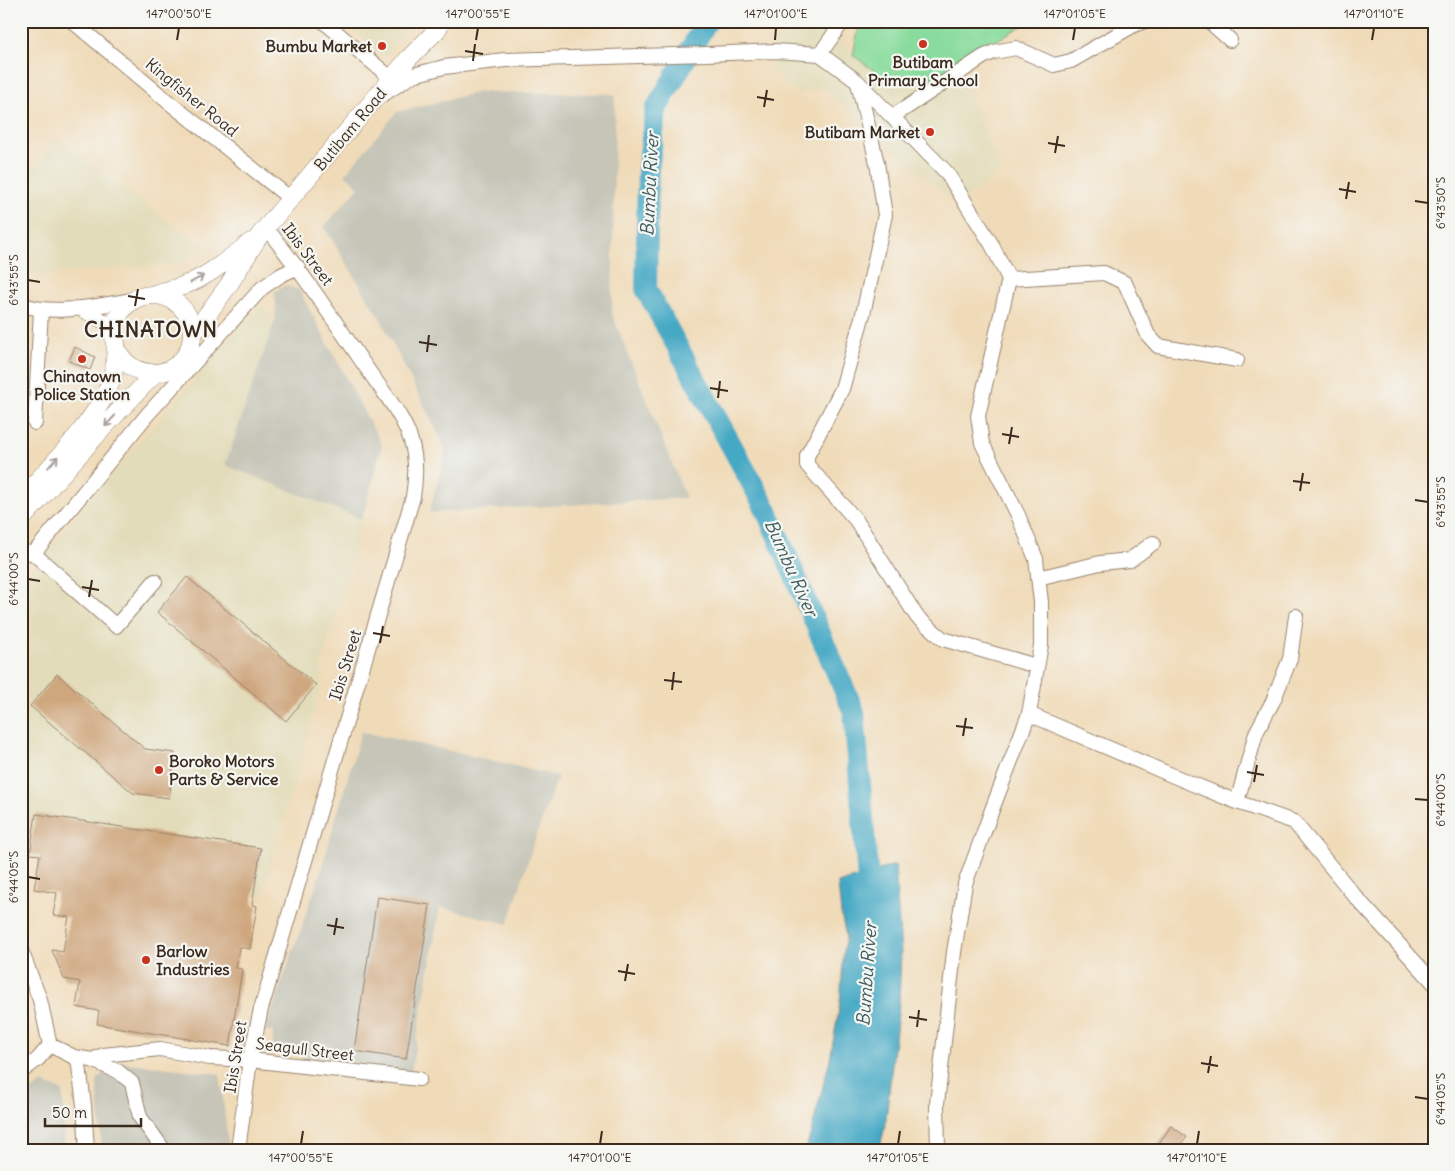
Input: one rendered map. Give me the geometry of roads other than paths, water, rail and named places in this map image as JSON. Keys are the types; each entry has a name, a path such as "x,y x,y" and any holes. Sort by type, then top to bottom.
{"main road":[{"name":"Butibam Road","path":"152,295 186,284 212,271 262,232 291,200 409,58 437,30 442,21"},
{"name":"Butibam Road","path":"193,334 228,286 262,232"},
{"path":"21,499 92,418 112,380 115,337 118,318 124,308 134,300 152,295 167,297 180,305 190,318 193,334 189,350 179,363 167,370 155,372 140,370 128,364 120,354 115,337"},
{"path":"21,520 155,372"}],"street":[{"name":"Kingfisher Road","path":"72,21 291,200"},
{"path":"323,21 392,79"},
{"path":"820,54 843,21"},
{"path":"892,117 982,57 994,52 1016,48 1054,65 1071,61 1134,25 1145,21"},
{"path":"1209,21 1230,40"},
{"path":"373,101 413,75 444,67 505,60 775,50 820,54 858,82 946,173 992,245 1009,279 978,416 982,443 1022,524 1036,559 1041,602 1041,645 1029,714 965,884 954,952 936,1104 938,1150"},
{"path":"858,82 877,163 885,215 863,314 842,389 807,456 807,465 856,520 918,617 936,634 943,639 1036,666"},
{"name":"Ibis Street","path":"238,1150 250,1060 261,1009 410,506 416,478 416,457 404,424 298,267 262,232"},
{"path":"155,581 116,626 27,552 255,295 269,282 298,267"},
{"path":"1009,279 1104,273 1125,283 1148,335 1158,346 1237,360"},
{"path":"21,304 41,310 79,308 134,300"},
{"path":"79,308 105,322 115,337"},
{"path":"35,423 41,310"},
{"path":"1038,578 1100,563 1130,560 1153,543"},
{"path":"1237,802 1256,734 1273,701 1290,659 1296,616"},
{"path":"1029,714 1237,802 1294,822 1354,895 1434,983"},
{"path":"21,950 40,1000 50,1045"},
{"path":"50,1045 119,1072 132,1083 140,1118 162,1150"},
{"path":"21,1072 38,1059 50,1045"},
{"name":"Seagull Street","path":"85,1059 160,1048 210,1058 250,1060 419,1079"},
{"path":"85,1059 84,1105 87,1150"}],"water":[{"path":"895,865 901,953 899,1004 885,1127 879,1150 805,1150 830,1059 840,1003 846,936 841,914 838,883"}],"waterway":[{"name":"Bumbu River","path":"707,21 656,109 648,170 646,289 765,507 854,712 870,904"}],"place":[{"name":"Butibam Primary School","path":"923,44"},
{"name":"Bumbu Market","path":"382,46"},
{"name":"Butibam Market","path":"930,132"},
{"name":"Chinatown Police Station","path":"82,359"},
{"name":"Boroko Motors Parts & Service","path":"159,770"},
{"name":"Barlow Industries","path":"146,960"}],"district":[{"name":"CHINATOWN","path":"151,330"}]}
